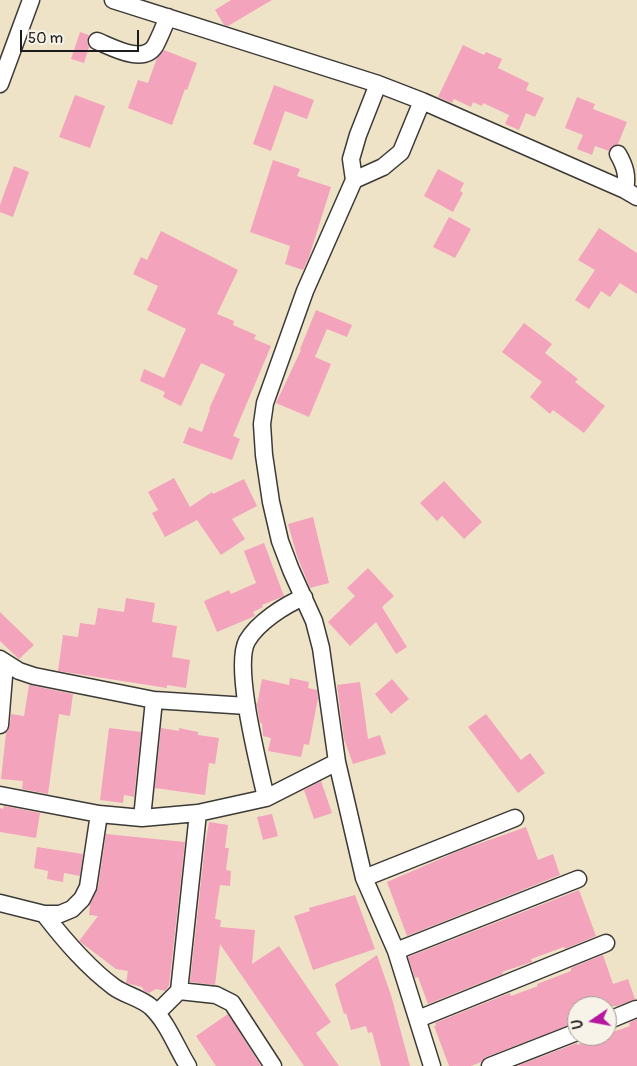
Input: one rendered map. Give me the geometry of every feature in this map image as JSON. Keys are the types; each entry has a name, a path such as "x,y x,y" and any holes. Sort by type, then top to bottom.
{"street":[{"path":"0,84 30,0"},
{"path":"114,0 378,84 422,101 631,193"},
{"path":"96,41 129,54 141,55 149,52 154,47 168,17"},
{"path":"378,84 358,135 351,159 354,180 305,291 265,403 262,424 264,455 280,541 290,570 314,621 321,648 337,762 364,878 396,951 432,1066"},
{"path":"354,180 383,167 401,152 422,101"},
{"path":"618,154 625,168 631,193"},
{"path":"266,798 247,706 243,654 247,641 256,629 288,603 304,598"},
{"path":"3,661 19,672 34,676 154,700 247,706"},
{"path":"0,725 3,661"},
{"path":"142,818 154,700"},
{"path":"0,795 98,814 142,818 198,813 266,798 337,762"},
{"path":"157,1013 179,991 198,813"},
{"path":"0,903 44,914 60,914 82,900 88,887 98,814"},
{"path":"364,878 514,818"},
{"path":"396,951 578,879"},
{"path":"44,914 64,939 101,977 122,992 150,1006 157,1013 163,1020 188,1066"},
{"path":"418,1019 606,943"},
{"path":"179,991 216,995 232,1003 273,1066"},
{"path":"617,1017 636,1009"},
{"path":"490,1066 567,1036"}],"building":[{"path":"231,0 272,0 228,26 224,25 215,10"},
{"path":"80,32 89,35 87,42 89,47 84,63 71,59"},
{"path":"463,45 484,55 486,52 502,59 498,68 529,83 526,90 544,98 535,117 526,113 519,130 505,124 509,115 483,103 482,106 473,102 471,107 454,99 452,103 438,97"},
{"path":"164,50 197,63 172,125 128,108 138,80 148,83 157,58"},
{"path":"274,85 314,100 307,119 285,111 271,151 253,144"},
{"path":"75,95 105,106 90,148 59,137"},
{"path":"577,97 595,104 593,109 627,122 618,144 609,151 595,146 592,155 577,149 583,135 565,128"},
{"path":"273,160 300,169 297,176 331,187 309,257 303,270 285,264 290,246 250,232"},
{"path":"14,166 29,172 13,217 0,212 0,205"},
{"path":"438,169 464,183 460,191 463,193 453,212 424,196"},
{"path":"449,217 471,229 455,258 433,247"},
{"path":"599,228 637,253 637,294 620,283 610,297 601,291 589,309 575,300 595,270 578,260"},
{"path":"161,231 238,270 217,314 234,321 233,325 256,335 254,339 271,346 233,436 240,439 232,460 183,443 189,427 202,432 209,409 225,374 201,363 181,406 163,397 165,392 140,381 144,369 164,378 186,329 147,310 158,286 133,274 141,257 147,260"},
{"path":"316,310 352,325 347,337 327,329 315,357 331,364 309,417 276,403 301,350"},
{"path":"524,323 552,344 545,353 578,379 575,382 605,406 584,433 553,410 550,414 530,397 542,382 502,352"},
{"path":"174,478 190,507 212,492 213,494 244,479 257,506 232,519 245,539 221,555 197,520 165,537 152,513 158,510 148,492"},
{"path":"444,481 482,522 464,539 442,516 437,521 420,503"},
{"path":"313,517 329,583 310,588 297,556 288,524"},
{"path":"264,543 284,596 262,605 263,607 253,612 255,616 217,632 204,601 229,590 231,594 256,583 244,551"},
{"path":"368,568 394,596 382,607 407,647 396,654 376,622 350,646 328,622 355,596 347,588"},
{"path":"126,598 155,603 152,622 177,626 172,657 190,660 186,688 167,685 167,688 58,671 63,635 78,637 80,623 95,625 98,608 124,612"},
{"path":"0,612 34,645 19,659 0,641"},
{"path":"290,678 309,682 308,688 317,690 318,698 309,745 304,744 301,757 268,751 271,738 263,736 257,705 262,679 289,685"},
{"path":"392,679 409,699 391,714 375,694"},
{"path":"360,682 368,739 380,735 386,754 353,764 344,739 337,685"},
{"path":"29,685 73,694 70,716 59,714 48,794 22,789 23,781 1,779 6,733 10,726 11,714 24,716"},
{"path":"486,714 521,760 530,753 545,773 518,793 468,727"},
{"path":"109,728 141,732 134,797 124,795 123,803 100,800"},
{"path":"161,728 179,731 179,728 198,732 198,735 219,738 215,764 209,763 205,795 155,788"},
{"path":"321,781 332,813 314,819 304,790"},
{"path":"4,806 40,813 36,838 0,832 0,808 3,809"},
{"path":"272,814 278,836 263,840 257,817"},
{"path":"209,822 228,825 225,848 229,848 226,870 231,871 230,886 220,885 215,919 221,920 220,927 255,930 252,964 279,946 331,1022 316,1033 339,1066 304,1066 220,944 215,985 190,982"},
{"path":"526,827 538,860 553,854 560,875 407,936 387,882 461,850"},
{"path":"106,834 185,842 169,986 165,991 156,989 149,993 144,991 142,987 126,983 128,971 116,969 79,941 98,916 89,915 90,905 98,888"},
{"path":"37,847 83,854 80,876 64,873 63,882 47,879 48,871 34,868"},
{"path":"579,890 596,936 565,949 564,947 531,959 532,962 502,972 503,974 428,1004 418,977 415,978 408,957"},
{"path":"355,895 375,949 313,970 294,916 310,911 309,908"},
{"path":"377,955 391,995 410,1066 381,1066 372,1032 368,1033 366,1026 351,1030 335,984"},
{"path":"603,955 613,984 628,979 635,999 617,1006 617,996 567,996 567,1026 486,1057 481,1062 471,1066 449,1066 434,1026 436,1026 435,1023 510,993 511,996 538,986 537,984 571,971 571,968"},
{"path":"228,1014 261,1066 216,1066 196,1036"},
{"path":"637,1019 637,1066 517,1066 569,1046 617,1046 617,1031 630,1026 629,1023"}]}
